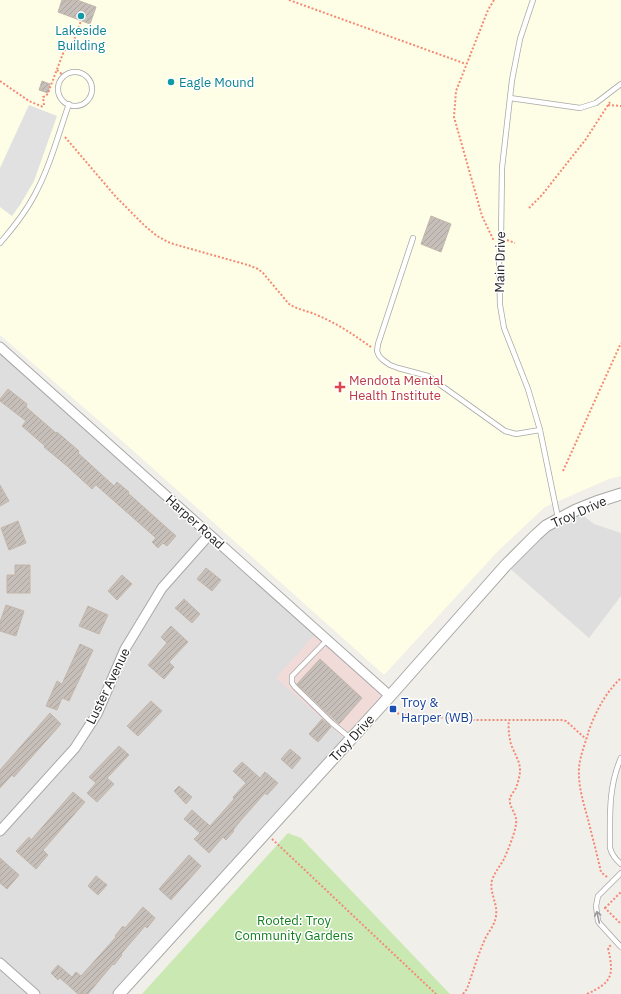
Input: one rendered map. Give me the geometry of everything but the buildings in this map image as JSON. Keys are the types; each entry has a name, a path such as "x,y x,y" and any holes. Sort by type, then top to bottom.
{"street":[{"name":"Harper Road","path":"0,347 390,696"},
{"name":"Troy Drive","path":"119,994 390,696 506,565 536,535 546,526 559,519 596,502 621,494"},
{"name":"Luster Avenue","path":"0,831 75,748 97,714 125,649 162,588 209,535"},
{"path":"0,963 35,994"}],"lane":[{"name":"Main Drive","path":"533,0 520,39 512,80 502,168 501,239 499,259 500,305 504,328 528,389 540,430 559,519"},
{"path":"74,72 85,75 91,84 91,94 84,103 74,106 69,104 64,102 61,98 58,88 59,83 64,76 69,73 74,72"},
{"path":"510,98 580,108 596,103 621,84"},
{"path":"0,243 15,225 34,196 52,154 69,104"},
{"path":"413,238 378,344 377,351 379,356 390,364 428,376 505,431 516,434 540,430"},
{"path":"328,639 292,676 292,683 326,718 351,739"},
{"path":"621,758 614,775 610,800 610,848 616,860 621,864"},
{"path":"621,873 598,896 596,906 598,921 621,947"}],"path":[{"path":"289,0 466,64"},
{"path":"494,0 488,10 456,91 454,117 482,216 493,239 507,240 515,243"},
{"path":"0,81 29,101 44,106 42,97 46,96 48,93 64,51 73,43 81,21"},
{"path":"57,70 64,76"},
{"path":"529,208 542,195 586,139 612,98"},
{"path":"596,103 621,106"},
{"path":"60,130 116,197 157,236 177,245 248,264 258,269 289,304 337,324 377,351"},
{"path":"562,471 621,343"},
{"path":"612,882 601,872 579,782 579,766 582,752 596,712 614,684 621,678"},
{"path":"394,711 396,713 414,716 472,720 561,720 566,721 587,740"},
{"path":"463,994 467,989 486,937 493,927 497,909 491,888 492,880 504,859 516,824 516,818 511,808 510,799 516,787 520,769 519,762 511,744 508,730 509,720"},
{"path":"266,832 436,994"},
{"path":"621,892 605,908 621,924"},
{"path":"587,994 604,984 609,978 612,972 608,948 615,941"}],"shaded area":[{"name":"Mendota Mental Health Institute","path":"0,0 621,0 621,476 609,479 545,507 499,550 384,675 120,439 0,335"},
{"path":"29,105 57,116 34,181 12,216 0,207 0,168"},
{"path":"0,347 318,631 348,742 119,994 0,994"},
{"path":"576,510 594,524 621,533 621,596 589,638 506,565 536,535"},
{"path":"318,631 390,696 348,742 276,678"}],"green space":[{"name":"Rooted: Troy Community Gardens","path":"288,833 301,838 450,994 142,994"}],"place":[{"name":"Lakeside Building","path":"81,16"},
{"name":"Eagle Mound","path":"171,82"},
{"name":"Mendota Mental Health Institute","path":"340,387"},
{"name":"Troy & Harper (WB)","path":"393,709"}]}
